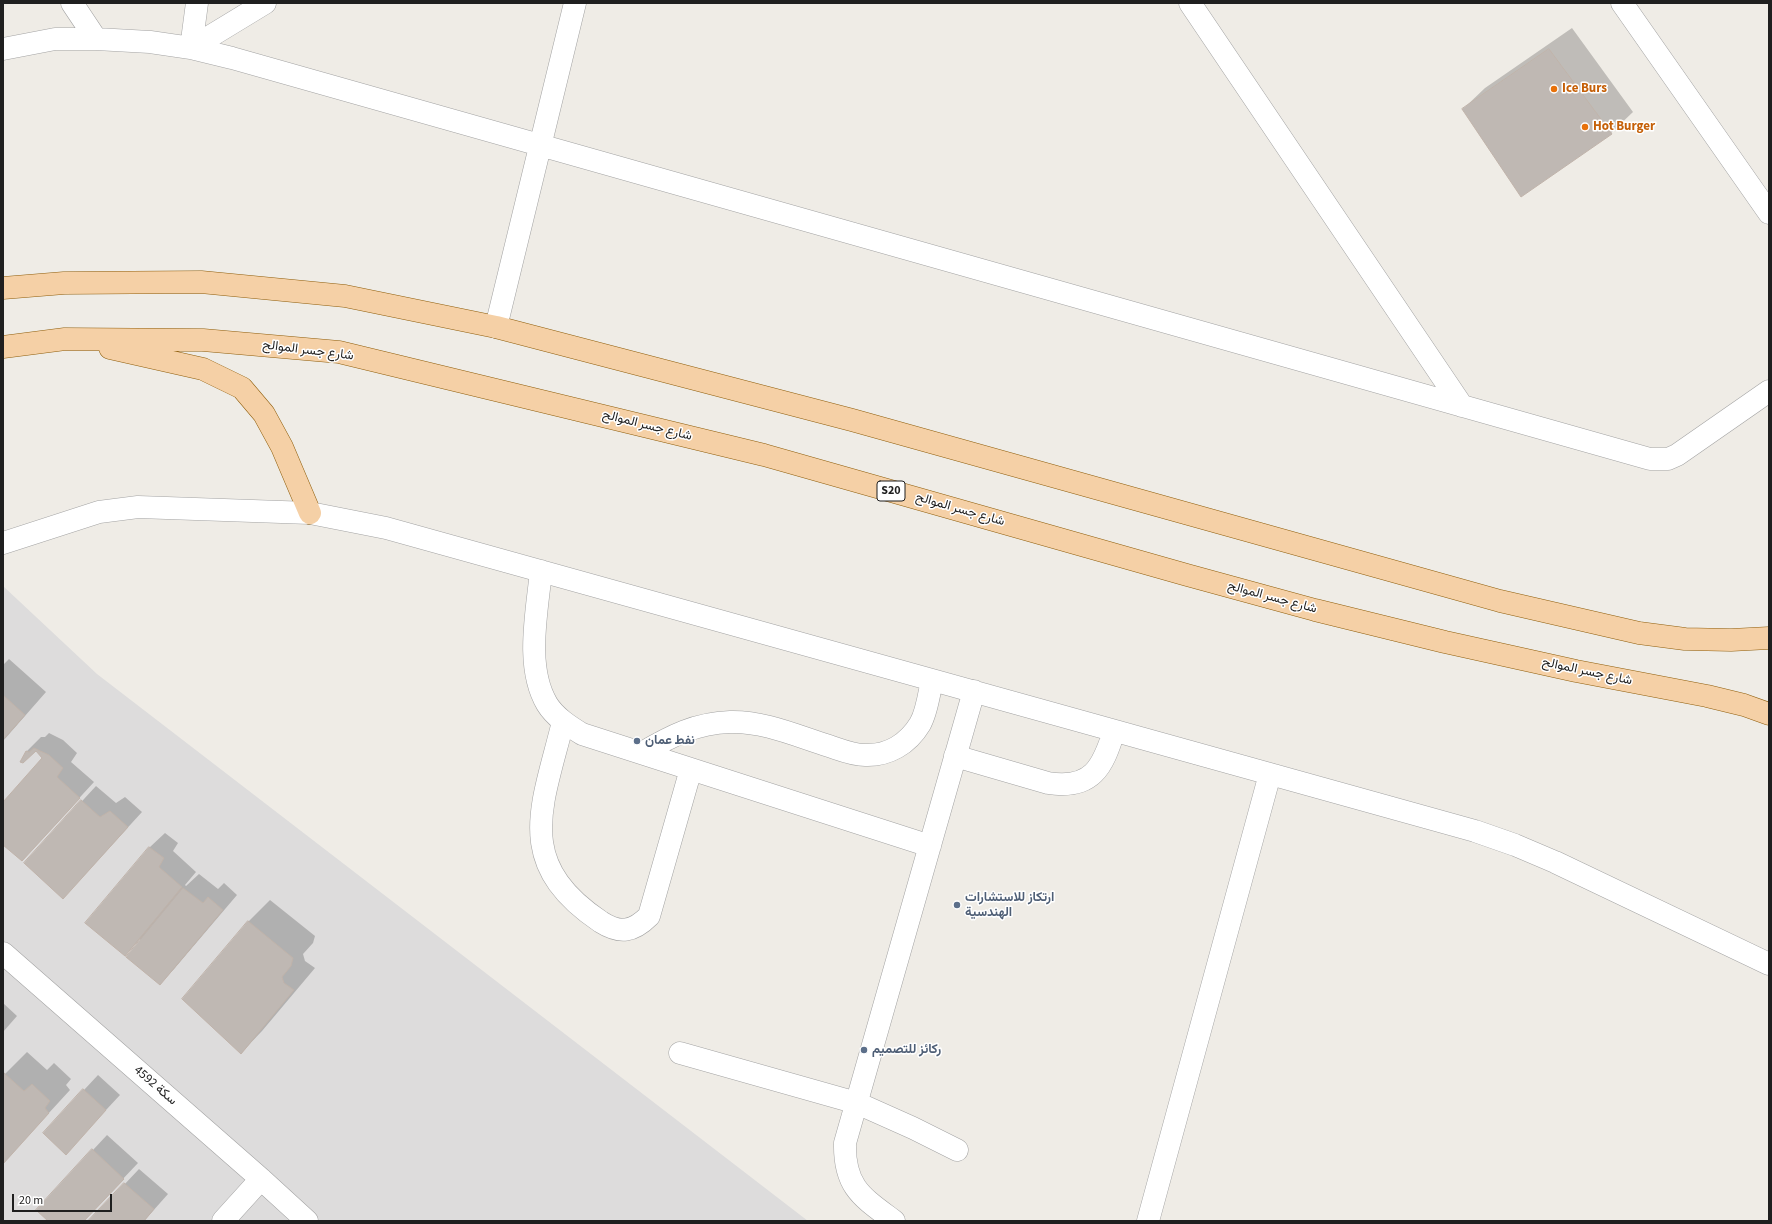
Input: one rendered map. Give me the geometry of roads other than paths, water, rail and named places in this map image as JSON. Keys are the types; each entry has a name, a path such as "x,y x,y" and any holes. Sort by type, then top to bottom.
{"main road":[{"path":"3,288 64,283 201,282 345,296 496,327 852,420 1500,601 1639,633 1693,639 1731,640 1769,638"},
{"path":"66,339 203,369 242,388 264,414 282,447 310,513"},
{"name":"شارع جسر الموالح","path":"3,347 66,339 203,340 339,352 764,455 1315,610 1468,647 1576,671 1707,696 1744,705 1769,714"}],"street":[{"path":"72,3 96,39"},
{"path":"191,48 197,3"},
{"path":"191,48 265,3"},
{"path":"496,327 575,3"},
{"path":"1190,3 1462,406"},
{"path":"1622,3 1769,213"},
{"path":"3,49 55,39 96,39 150,42 191,48 240,60 1642,457 1659,460 1677,455 1769,391"},
{"path":"3,543 60,523 99,512 138,507 310,513 386,528 1434,819 1515,845 1691,926 1769,964"},
{"path":"541,571 533,662 538,685 548,705 563,722 582,734 930,846"},
{"path":"642,753 669,736 699,726 730,722 762,725 852,753 863,755 881,754 897,748 910,737 920,723 932,680"},
{"path":"894,1221 862,1197 854,1185 847,1172 844,1157 845,1143 974,691"},
{"path":"563,722 542,808 540,825 541,841 545,858 551,873 561,887 592,916 608,926 619,930 631,929 641,924 649,916 691,769"},
{"path":"955,756 1048,783 1061,785 1073,784 1085,779 1095,772 1103,762 1114,731"},
{"path":"1148,1221 1270,774"},
{"name":"سكة 4592","path":"3,953 307,1221"},
{"path":"680,1053 856,1103 913,1128 957,1150"},
{"path":"223,1221 261,1179"}],"place":[{"name":"Ice Burs","path":"1554,89"},
{"name":"Hot Burger","path":"1585,127"},
{"name":"نفط عمان","path":"637,741"},
{"name":"ارتكاز للاستشارات الهندسية","path":"957,905"},
{"name":"ركائز للتصميم","path":"864,1050"}]}
